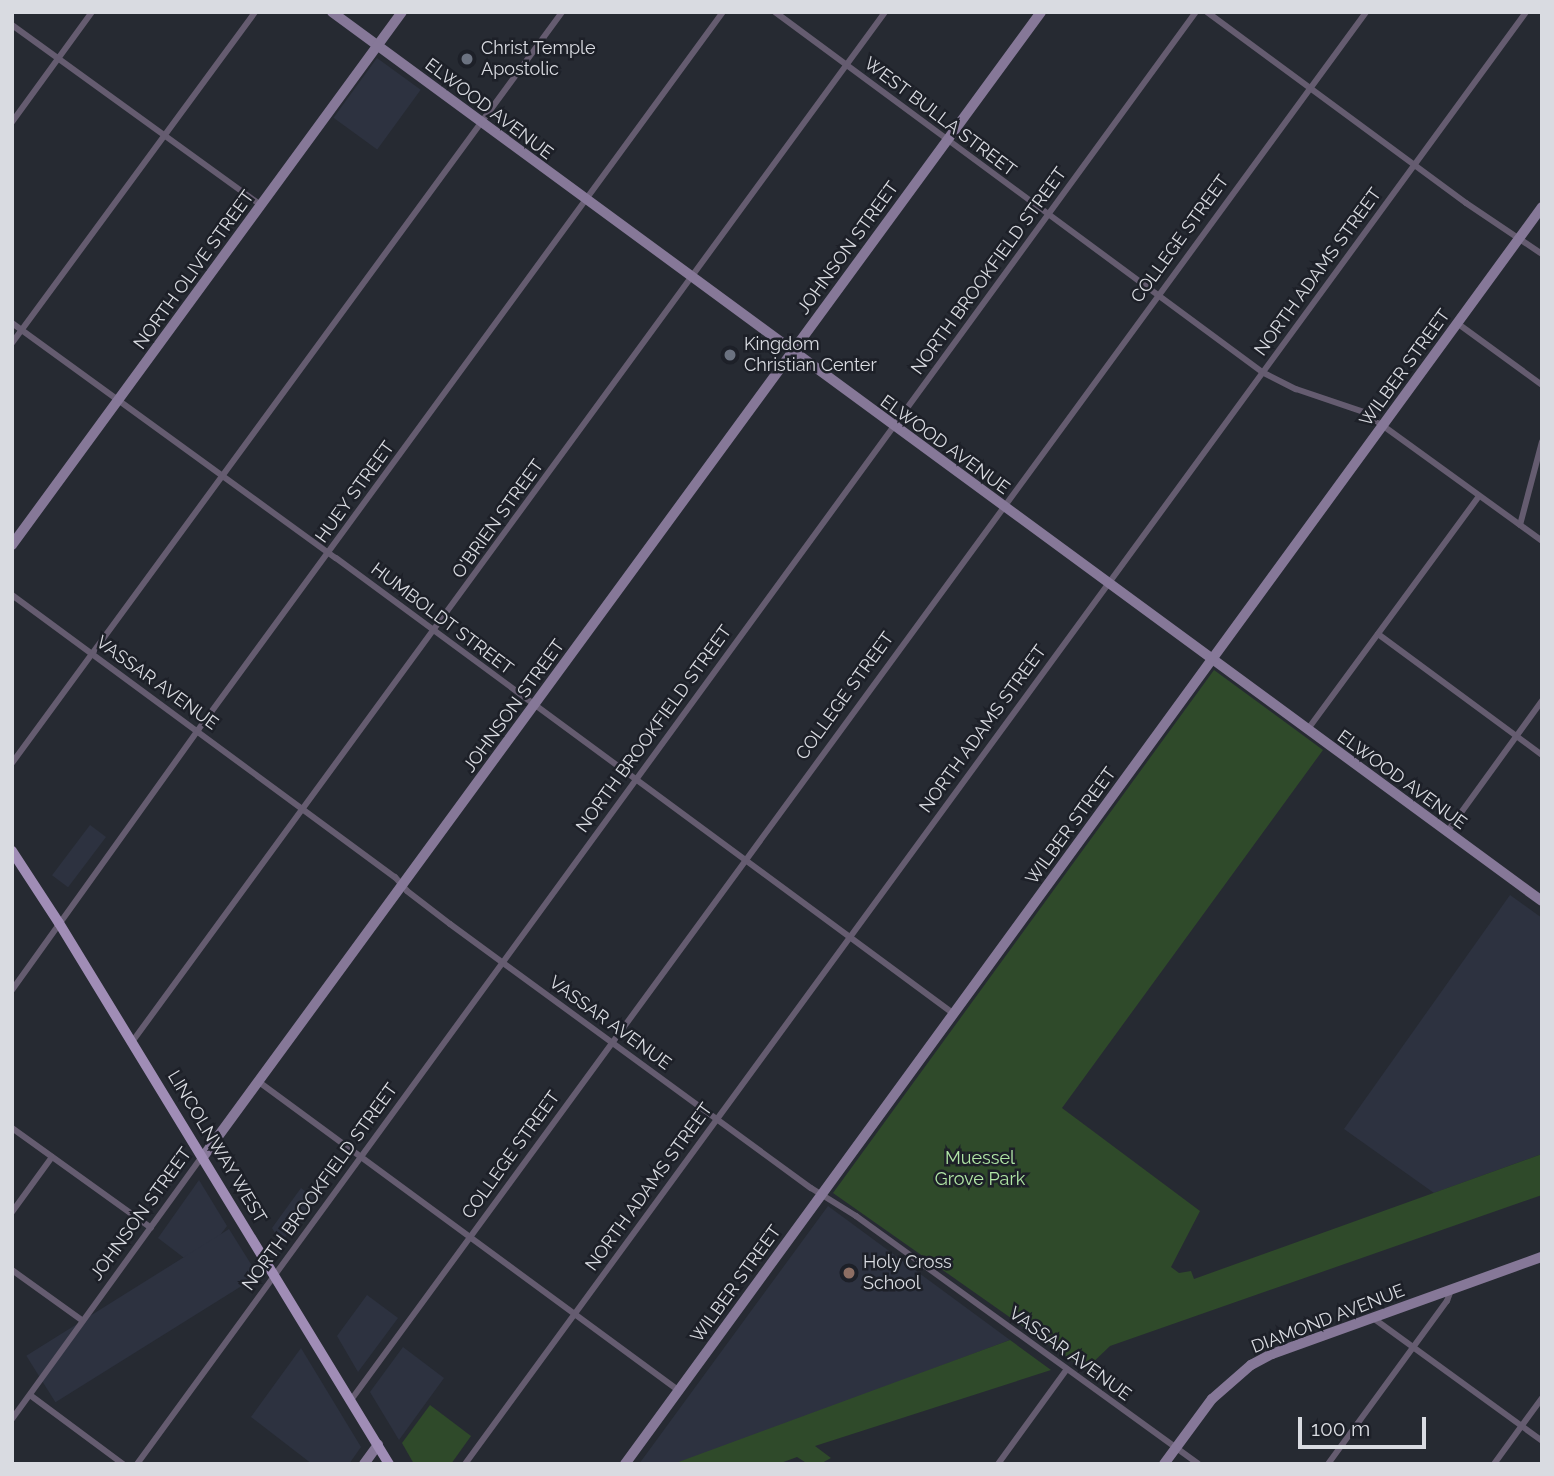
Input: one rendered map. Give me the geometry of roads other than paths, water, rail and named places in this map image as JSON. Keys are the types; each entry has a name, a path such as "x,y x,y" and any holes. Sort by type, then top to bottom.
{"main road":[{"name":"LINCOLNWAY WEST","path":"12,851 60,923 390,1464"}],"street":[{"path":"12,122 92,12"},
{"path":"12,343 254,12"},
{"name":"ELWOOD AVENUE","path":"332,12 791,352 1542,901"},
{"name":"NORTH OLIVE STREET","path":"12,545 402,12"},
{"path":"12,763 562,12"},
{"name":"HUEY STREET","path":"12,990 198,730 723,12"},
{"name":"WEST BULLA STREET","path":"775,12 1262,372 1296,389 1357,408 1542,541"},
{"name":"O'BRIEN STREET","path":"132,1042 885,12"},
{"name":"JOHNSON STREET","path":"12,1419 1041,12"},
{"name":"NORTH BROOKFIELD STREET","path":"137,1464 1196,12"},
{"path":"1207,12 1414,165 1542,254"},
{"name":"COLLEGE STREET","path":"351,1400 1366,12"},
{"name":"NORTH ADAMS STREET","path":"465,1464 1526,12"},
{"path":"12,25 261,205"},
{"name":"WILBER STREET","path":"625,1464 1542,207"},
{"name":"HUMBOLDT STREET","path":"12,323 328,552 954,1014"},
{"path":"1457,323 1542,385"},
{"path":"1520,525 1542,442"},
{"path":"1307,731 1479,496"},
{"name":"VASSAR AVENUE","path":"12,595 396,877 402,886 502,962 716,1119 1198,1464"},
{"path":"1378,634 1542,755"},
{"path":"1447,832 1542,701"},
{"path":"259,1082 678,1390"},
{"path":"12,1129 151,1228"},
{"path":"12,1212 52,1157"},
{"name":"DIAMOND AVENUE","path":"1164,1464 1225,1385 1251,1365 1542,1257"},
{"path":"12,1270 83,1321"},
{"path":"1328,1464 1447,1301 1451,1290"},
{"path":"1373,1318 1542,1441"},
{"path":"998,1464 1067,1369"},
{"path":"30,1395 123,1464"},
{"path":"1494,1464 1542,1398"},
{"path":"364,1464 378,1445"}],"place":[{"name":"Christ Temple Apostolic","path":"467,59"},
{"name":"Kingdom Christian Center","path":"730,355"},
{"name":"Holy Cross School","path":"849,1273"}],"park label":[{"name":"Muessel Grove Park","path":"980,1169"}]}
